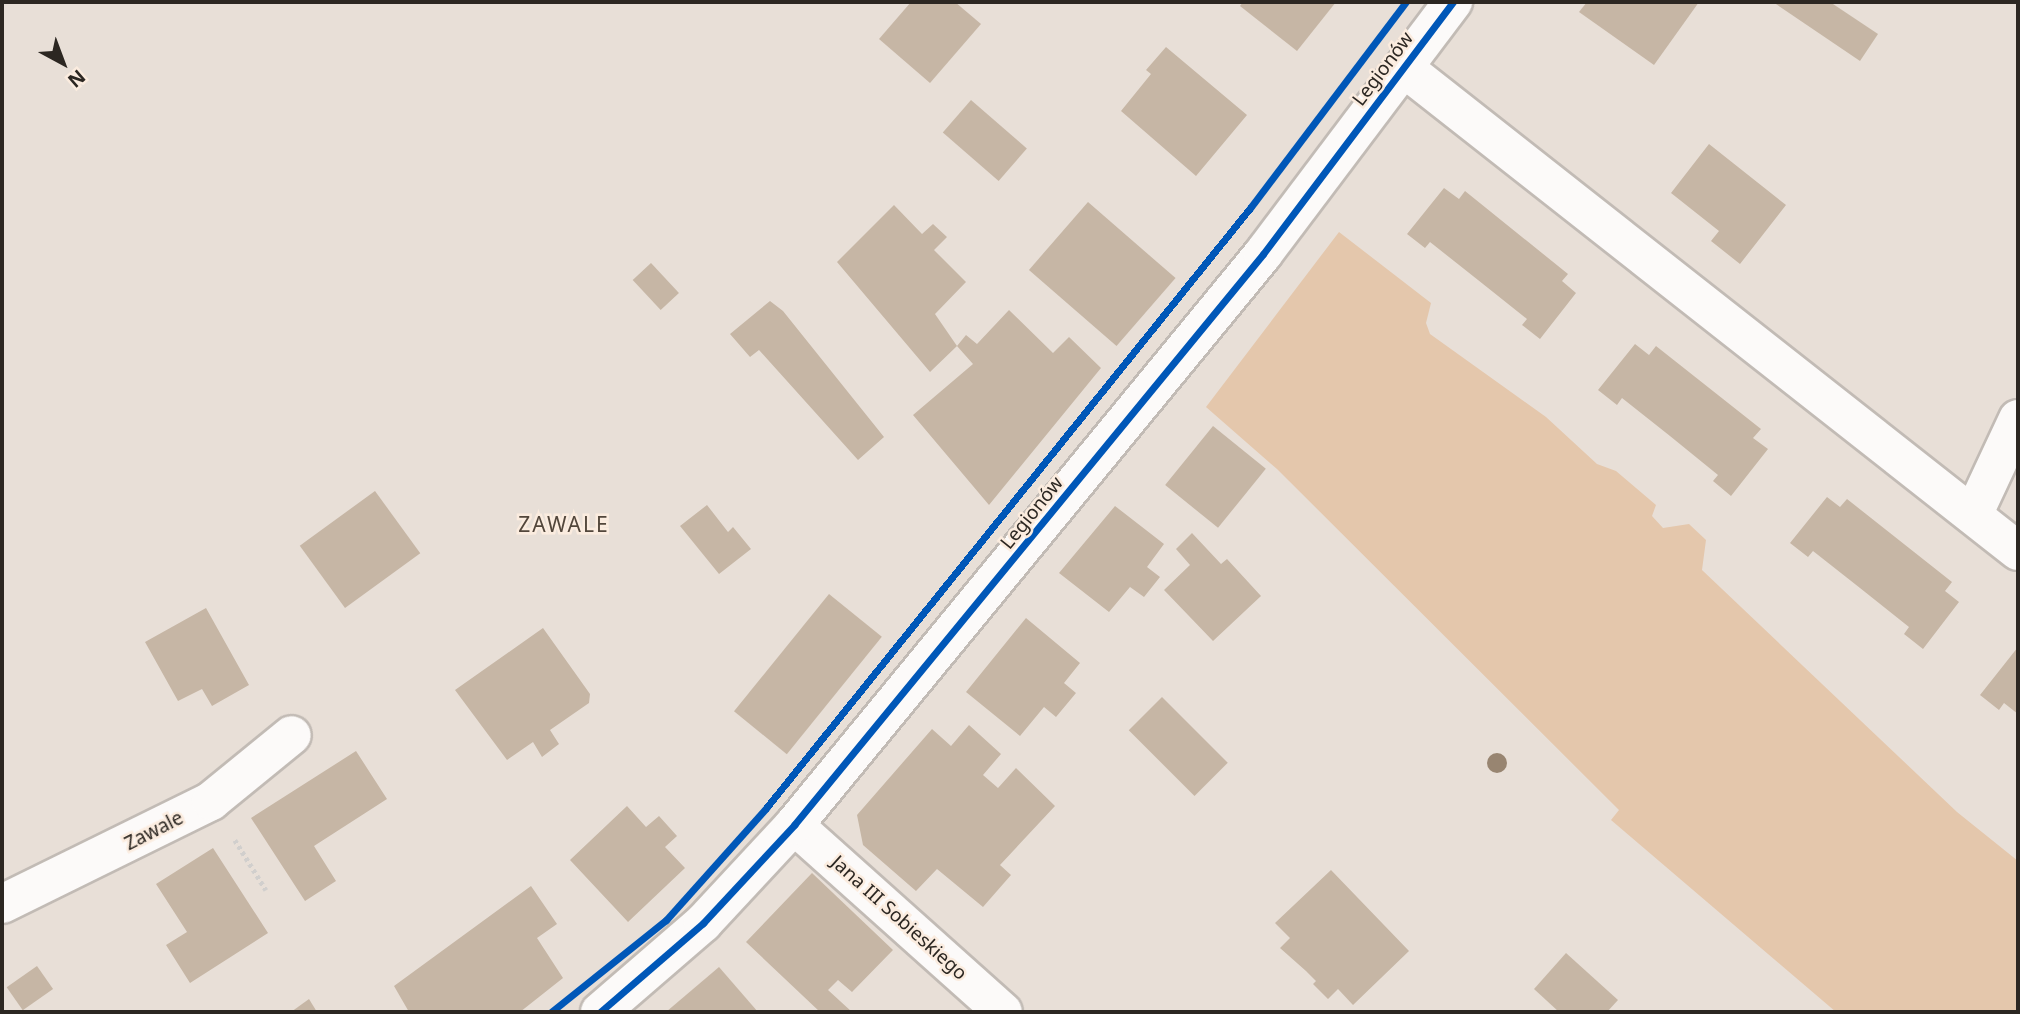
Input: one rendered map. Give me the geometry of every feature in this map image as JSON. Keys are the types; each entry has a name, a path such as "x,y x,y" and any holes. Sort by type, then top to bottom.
{"street":[{"name":"Legionów","path":"600,1012 703,923 794,825 1246,275 1452,2"},
{"path":"1404,68 2018,551"},
{"path":"1973,515 2018,419"},
{"name":"Zawale","path":"2,904 211,801 292,735"},
{"name":"Jana III Sobieskiego","path":"794,825 1003,1012"}],"path":[{"path":"229,830 266,890"}],"shaded area":[{"path":"1339,232 1431,303 1426,323 1430,334 1546,417 1597,464 1616,471 1656,505 1652,516 1663,528 1689,524 1706,540 1702,570 1957,812 2018,861 2018,1012 1836,1012 1611,820 1619,810 1277,469 1206,407"}],"building":[{"path":"911,2 955,2 981,24 930,83 879,39"},
{"path":"1243,2 1336,2 1297,51 1240,6"},
{"path":"1587,2 1699,2 1654,65 1579,12"},
{"path":"1773,2 1830,2 1878,34 1860,61"},
{"path":"1166,47 1247,115 1196,176 1121,111 1151,74 1146,70"},
{"path":"971,100 1027,149 999,181 943,132"},
{"path":"1709,144 1786,205 1740,264 1711,241 1719,231 1671,193"},
{"path":"1444,188 1459,199 1465,191 1568,274 1562,281 1576,293 1540,339 1522,325 1527,319 1430,242 1425,248 1407,234"},
{"path":"1088,202 1176,278 1117,346 1029,270"},
{"path":"894,205 922,234 933,224 947,237 934,250 966,282 935,314 957,346 930,372 837,262"},
{"path":"651,263 679,293 661,310 633,280"},
{"path":"770,301 783,311 884,437 858,460 759,350 750,357 730,334"},
{"path":"1009,310 1053,353 1069,337 1101,368 989,505 913,415 973,364 957,346 966,335 977,344"},
{"path":"1635,344 1649,355 1656,346 1761,429 1753,438 1768,449 1731,496 1713,481 1718,475 1670,436 1622,398 1617,405 1598,390"},
{"path":"1213,426 1266,469 1218,528 1165,485"},
{"path":"375,491 420,553 345,608 300,546"},
{"path":"1827,497 1840,507 1847,499 1952,582 1945,591 1959,602 1923,649 1904,634 1909,627 1813,551 1808,557 1790,543"},
{"path":"707,505 728,532 733,527 751,549 719,574 680,526"},
{"path":"1115,506 1164,544 1147,567 1160,577 1144,597 1130,587 1109,612 1059,573"},
{"path":"1192,533 1221,564 1227,559 1261,596 1213,641 1164,590 1190,565 1176,549"},
{"path":"829,594 882,637 787,754 734,711"},
{"path":"206,608 249,685 212,706 202,689 178,701 145,642"},
{"path":"1026,618 1080,663 1064,683 1076,693 1056,717 1044,707 1020,736 966,692"},
{"path":"543,628 590,694 589,703 550,730 559,744 542,757 533,742 507,760 455,690"},
{"path":"2018,647 2018,714 2004,703 1999,710 1980,695"},
{"path":"1162,697 1228,763 1195,796 1129,730"},
{"path":"969,725 1001,754 983,775 998,788 1016,768 1055,806 1000,865 1011,875 983,907 937,869 916,891 863,845 857,815 932,729 951,746"},
{"path":"356,751 387,799 314,846 336,881 305,901 251,818"},
{"path":"627,806 646,827 659,816 677,836 665,847 685,868 628,922 570,860"},
{"path":"213,848 268,933 190,983 166,945 187,932 156,884"},
{"path":"1331,870 1409,951 1353,1005 1338,989 1328,999 1313,984 1316,981 1280,948 1290,938 1275,923"},
{"path":"812,873 893,950 852,992 838,980 828,990 852,1012 820,1012 746,942"},
{"path":"531,886 557,924 537,938 563,978 520,1012 409,1012 394,986"},
{"path":"1566,953 1618,1000 1607,1012 1559,1012 1534,989"},
{"path":"37,966 53,989 23,1010 7,987"},
{"path":"719,967 758,1012 666,1012"},
{"path":"309,999 317,1012 291,1012"}],"cycle path":[{"path":"551,1012 666,920 766,808 1250,208 1406,2"},
{"path":"600,1012 703,923 794,825 1263,254 1453,2"}],"district":[{"name":"ZAWALE","path":"564,524"}]}
